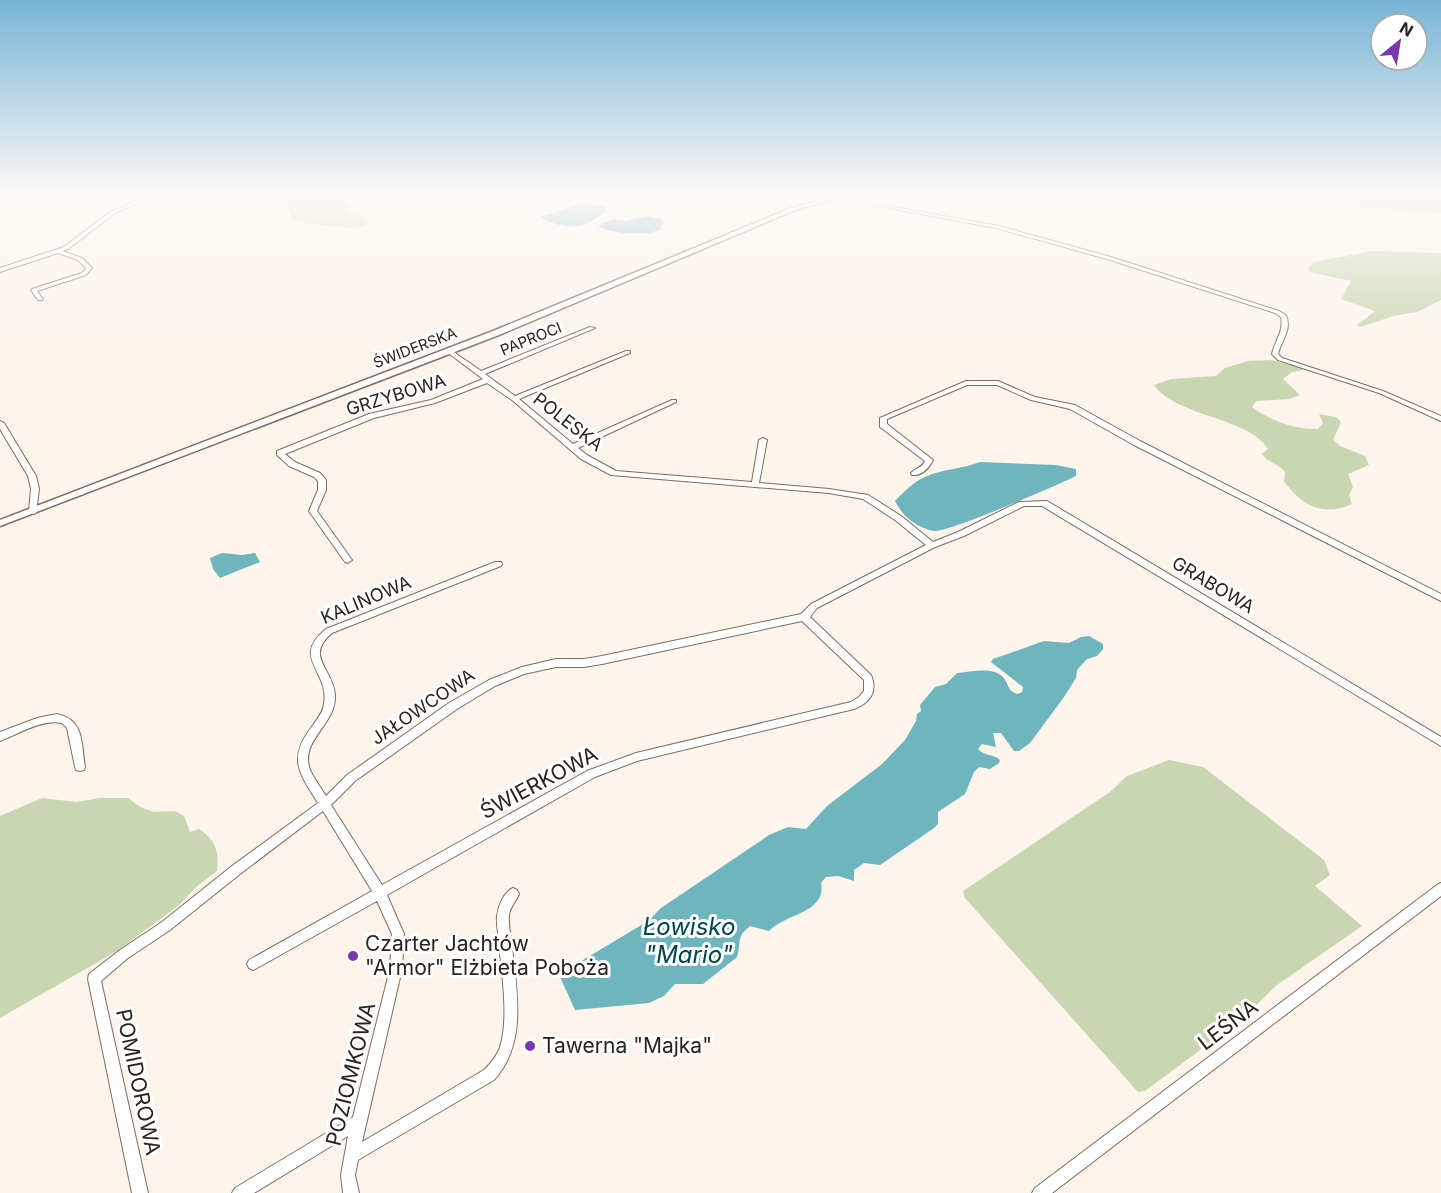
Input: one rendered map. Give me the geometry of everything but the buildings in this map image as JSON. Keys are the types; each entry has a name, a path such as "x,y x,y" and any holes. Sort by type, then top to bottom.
{"street":[{"path":"0,270 57,252"},
{"path":"40,299 34,290 84,274 89,268 80,259 61,252"},
{"name":"ŚWIDERSKA","path":"0,523 449,351 690,252"},
{"path":"1086,252 1277,312 1284,316 1286,325 1286,331 1275,354 1280,358 1381,392 1441,419"},
{"name":"PAPROCI","path":"480,374 592,328"},
{"name":"POLESKA","path":"449,351 514,399 589,460 614,473 829,491 865,497 889,511 932,545"},
{"path":"514,399 628,352"},
{"name":"GRZYBOWA","path":"348,560 313,511 322,490 322,480 317,475 292,464 280,453 372,416 434,402 488,380"},
{"path":"915,473 926,467 929,460 883,425 884,418 966,383 998,383 1033,399 1072,407 1137,443 1441,598"},
{"path":"574,447 674,401"},
{"path":"1,425 32,476 35,489 33,510"},
{"path":"755,485 763,440"},
{"name":"GRABOWA","path":"961,534 1022,504 1044,503 1441,742"},
{"name":"JAŁOWCOWA","path":"94,979 124,954 166,926 236,870 325,804 351,778 453,706 492,683 522,671 556,663 584,663 602,660 804,617 814,606 932,545 961,534"},
{"name":"KALINOWA","path":"325,804 305,772 302,762 302,751 306,742 329,705 329,689 314,654 314,646 319,638 498,564"},
{"name":"ŚWIERKOWA","path":"253,964 568,786 611,766 854,705 863,700 869,695 871,687 867,678 804,617"},
{"path":"0,737 42,720 57,717 66,720 73,727 80,767"},
{"name":"POZIOMKOWA","path":"325,804 380,893 398,933 398,956 351,1156 348,1175 351,1193"},
{"name":"LEŚNA","path":"1040,1193 1441,889"},
{"path":"351,1156 489,1075 498,1066 506,1048 510,1026 503,915 513,894"},
{"name":"POMIDOROWA","path":"94,979 140,1193"},
{"path":"240,1193 359,1122"}],"green space":[{"path":"1368,252 1441,253 1441,300 1417,312 1393,316 1361,327 1357,325 1375,311 1341,299 1351,281 1309,272 1309,267 1314,262"},
{"path":"1271,360 1303,368 1283,379 1300,395 1289,399 1256,401 1252,407 1283,423 1300,428 1318,429 1323,423 1319,414 1336,417 1341,422 1333,440 1340,446 1365,456 1369,465 1348,474 1353,487 1349,495 1352,504 1341,508 1322,509 1306,503 1284,481 1285,472 1262,454 1268,449 1259,438 1229,423 1178,404 1164,396 1154,385 1171,379 1216,376 1225,368 1248,361"},
{"path":"1169,760 1203,767 1324,860 1330,875 1315,886 1362,926 1277,985 1242,1019 1145,1091 1138,1092 965,898 963,891 1110,792 1127,776"},
{"path":"42,798 77,802 100,798 128,798 140,807 154,812 175,811 184,816 190,832 199,829 213,842 217,852 217,871 196,887 179,905 117,951 0,1018 0,816"}],"water":[{"path":"980,462 1056,465 1076,469 1076,476 1027,498 943,530 934,531 922,527 902,512 895,501 913,484 925,477"},
{"path":"222,553 242,555 255,553 260,562 220,578 213,569 210,558"},
{"name":"Łowisko \"Mario\"","path":"1089,636 1103,644 1103,649 1097,656 1087,659 1077,670 1076,678 1064,697 1030,743 1019,751 1014,751 1001,733 993,733 996,747 982,744 978,749 998,758 999,763 990,769 979,767 974,772 965,794 938,812 938,824 934,828 880,865 864,863 854,870 854,881 838,876 826,877 821,883 818,901 769,931 750,926 741,937 737,957 703,984 675,984 664,996 649,1003 575,1010 560,977 563,972 648,921 661,908 769,835 788,827 806,829 827,806 882,764 905,740 916,721 917,714 921,711 920,705 935,687 946,684 957,673 987,671 1003,677 1010,689 1018,694 1022,692 1023,687 991,662 993,659 1044,641 1069,643"}],"place":[{"name":"Czarter Jachtów \"Armor\" Elżbieta Poboża","path":"353,956"},
{"name":"Tawerna \"Majka\"","path":"530,1046"}]}
